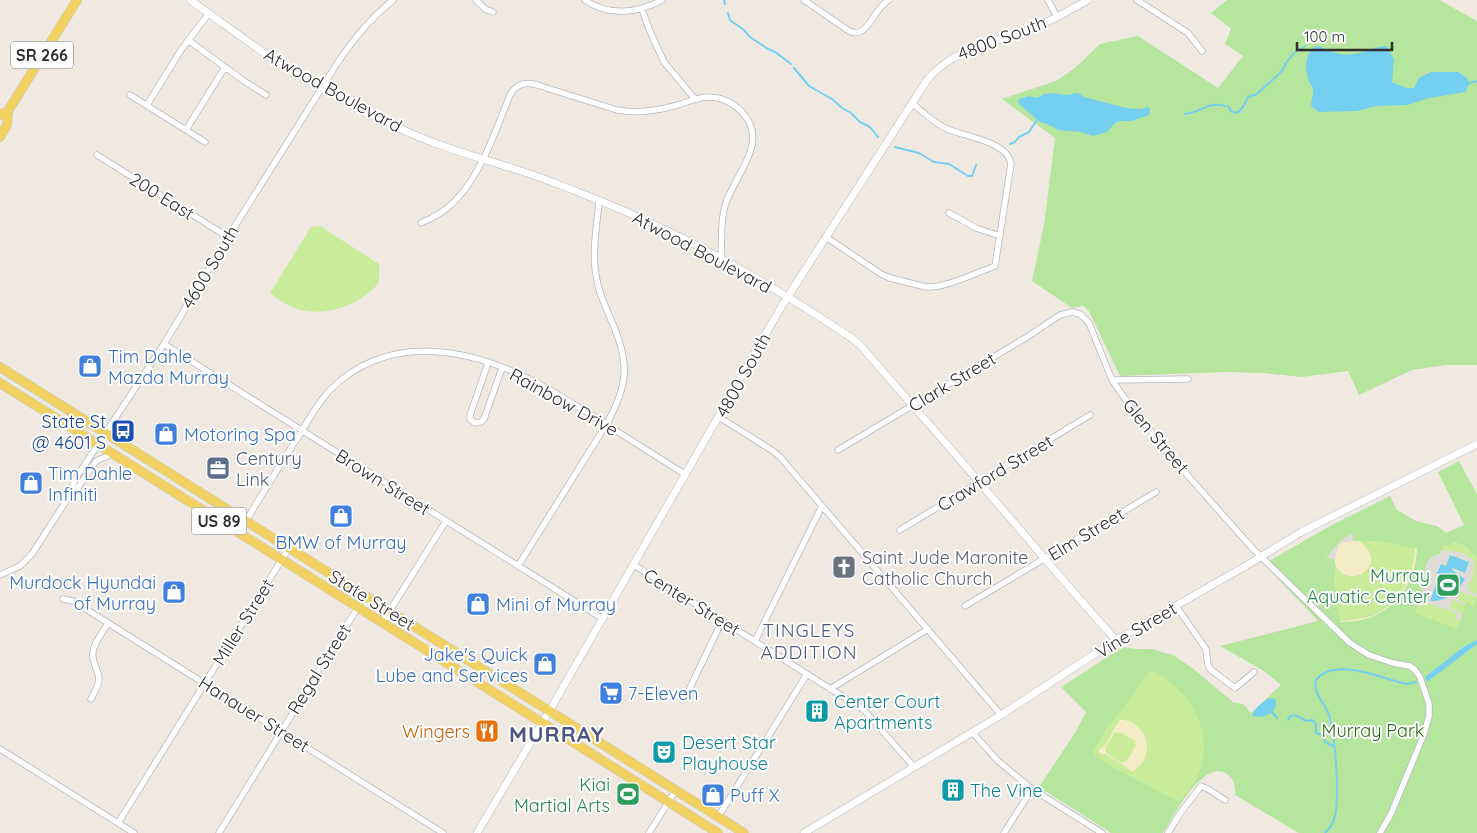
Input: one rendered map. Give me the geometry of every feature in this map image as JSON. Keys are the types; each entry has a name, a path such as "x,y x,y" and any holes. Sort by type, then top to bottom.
{"main road":[{"name":"SR 266","path":"0,136 7,125 4,113 77,0"},
{"name":"State Street","path":"0,367 744,833"},
{"name":"State Street","path":"0,383 718,833"}],"street":[{"name":"Atwood Boulevard","path":"190,0 264,53 321,88 362,110 413,135 599,200 721,259 840,330 861,346 980,482 1080,601 1116,640"},
{"name":"4600 South","path":"66,502 76,478 164,344 228,237 340,58 377,14 393,0"},
{"path":"476,0 485,9 493,12"},
{"path":"585,0 612,11 642,9 662,0"},
{"path":"804,0 849,32 858,34 865,30 879,8 889,0"},
{"path":"1048,0 1057,17"},
{"name":"4800 South","path":"477,833 550,711 787,298 933,73 955,56 972,48 1034,28 1088,0"},
{"path":"1137,0 1188,33 1202,51"},
{"path":"642,9 664,62 695,99"},
{"path":"147,106 181,50 209,13"},
{"path":"188,40 266,95"},
{"path":"186,130 225,67"},
{"path":"422,224 444,210 458,198 482,159 510,94 513,89 523,84 537,85 609,108 630,112 658,110 704,97 719,98 737,107 744,114 752,136 750,154 725,204 722,220 721,259"},
{"path":"130,95 205,142"},
{"path":"826,237 881,274 890,278 931,287 995,266 1011,164 1010,159 1007,154 984,141 944,128 929,119 912,103"},
{"name":"200 East","path":"97,155 228,237"},
{"path":"518,566 606,424 622,392 625,373 621,343 602,297 595,272 594,253 599,200"},
{"path":"949,213 976,228 1000,236"},
{"name":"Glen Street","path":"1066,313 1076,312 1086,320 1112,380 1126,401 1189,477 1262,556 1350,643 1369,655 1393,663 1410,666 1420,677 1429,704 1427,723 1391,814 1380,833"},
{"name":"Clark Street","path":"838,450 1066,313"},
{"name":"Brown Street","path":"164,344 603,619"},
{"name":"Rainbow Drive","path":"246,520 319,404 330,391 351,372 378,358 400,353 432,351 459,355 502,368 540,384 686,475"},
{"path":"488,363 470,415 470,419 475,424 484,419 502,368"},
{"path":"1112,380 1188,379"},
{"name":"Crawford Street","path":"900,530 1090,415"},
{"path":"719,417 778,455 1001,715"},
{"name":"Vine Street","path":"804,833 1001,715 1116,640 1318,522 1477,444"},
{"path":"0,575 20,566 26,561 96,461 112,454"},
{"name":"Elm Street","path":"966,606 1156,492"},
{"path":"755,641 822,506"},
{"path":"382,623 446,521"},
{"name":"Miller Street","path":"118,823 289,548"},
{"name":"Center Street","path":"634,565 866,712 914,767"},
{"name":"Hanauer Street","path":"63,599 73,601 443,833"},
{"path":"1176,606 1206,649 1210,669 1235,688 1254,672"},
{"name":"Regal Street","path":"219,833 358,607"},
{"path":"687,694 722,620"},
{"path":"92,699 99,678 93,659 93,651 108,623"},
{"path":"830,689 928,629"},
{"path":"718,817 806,674"},
{"path":"972,732 998,761 1032,789 1102,833"},
{"path":"0,749 134,833"},
{"path":"1168,833 1201,786 1225,800"},
{"path":"1004,833 1032,789"},
{"path":"649,833 676,790"}],"green space":[{"path":"1227,0 1439,0 1477,21 1477,365 1445,365 1412,370 1359,395 1348,371 1302,377 1226,372 1120,376 1089,311 1083,306 1072,308 1032,281 1044,225 1055,138 1002,99 1056,81 1075,68 1100,44 1138,36 1218,88 1243,56 1225,44 1231,29 1211,13"},
{"path":"320,226 379,264 378,283 367,294 351,304 334,310 306,311 286,304 270,293 311,227"},
{"name":"Murray Park","path":"1459,461 1477,494 1477,833 1299,833 1235,795 1235,786 1231,778 1227,774 1218,771 1208,774 1190,791 1163,833 1111,833 1039,787 1075,733 1086,712 1061,687 1123,647 1151,649 1173,655 1191,667 1233,702 1243,704 1251,713 1281,685 1264,671 1220,646 1318,621 1264,564 1332,525 1390,496 1397,510 1416,521 1437,526 1446,533 1464,525 1438,472"},
{"path":"1360,541 1378,541 1415,548 1413,564 1402,591 1394,601 1371,615 1340,621 1334,584 1335,566 1341,573 1348,576 1357,576 1364,573 1369,567 1371,559 1369,551"},
{"name":"Murray Aquatic Center","path":"1453,541 1465,546 1477,557 1477,598 1474,606 1466,603 1457,629 1415,613 1423,590 1419,586 1420,581 1426,576 1426,564 1430,559 1440,554 1444,545 1451,545"},
{"path":"1151,670 1169,681 1184,695 1195,711 1202,729 1204,748 1201,767 1193,785 1179,802 1116,769 1095,755 1094,750 1105,730","holes":["1120,720 1131,722 1139,727 1147,741 1145,758 1133,772 1113,759 1101,755 1099,752 1099,749 1106,744 1114,727"]},
{"path":"1115,732 1135,741 1136,746 1127,760 1122,763 1106,753 1105,748"}],"sand":[{"path":"1349,541 1360,541 1368,548 1372,557 1369,568 1357,576 1343,574 1337,569 1335,562 1338,545"},
{"path":"1415,548 1417,548 1415,564 1411,578 1395,602 1383,611 1370,617 1356,621 1340,622 1367,617 1387,607 1402,590 1407,581 1414,559"},
{"path":"1120,719 1138,727 1144,733 1147,741 1145,757 1141,765 1133,772 1099,752 1099,749 1106,744","holes":["1121,733 1135,741 1135,746 1127,760 1106,751 1105,748"]}],"shaded area":[{"path":"1352,533 1353,541 1344,542 1339,545 1335,559 1326,558 1339,542"},
{"path":"1442,550 1463,553 1474,561 1473,574 1468,588 1472,593 1477,593 1476,597 1460,591 1457,600 1466,603 1466,605 1452,600 1449,608 1463,613 1460,621 1456,619 1457,613 1424,602 1422,607 1417,605 1423,589 1428,583 1425,571 1427,562 1433,556 1440,554","holes":["1450,556 1452,570 1462,584 1452,595 1431,601 1440,575 1441,564 1446,565"]}],"water":[{"path":"1319,46 1337,53 1348,54 1386,46 1394,59 1392,82 1406,88 1414,88 1419,78 1431,72 1458,72 1466,77 1470,83 1465,92 1429,98 1407,105 1377,106 1357,111 1319,112 1311,106 1313,89 1309,82 1306,68 1308,55 1314,47"},
{"path":"1078,93 1084,97 1126,108 1140,109 1148,107 1150,113 1147,116 1131,121 1115,123 1107,132 1093,136 1080,132 1058,130 1040,122 1018,103 1019,99 1029,96 1037,98 1044,94 1067,95"},
{"path":"1450,555 1469,562 1465,573 1453,568 1452,570 1465,579 1451,595 1442,600 1430,601 1440,575 1437,573 1441,564 1446,566"},
{"path":"1477,640 1477,644 1427,682 1425,677 1465,646"},
{"path":"1270,698 1275,699 1276,704 1270,714 1261,717 1252,716 1259,706"}],"waterway":[{"path":"724,0 725,4"},
{"path":"728,13 730,20 750,37 791,64"},
{"path":"1228,106 1231,111 1236,113 1241,110 1248,97 1257,94 1282,71 1294,53 1305,46"},
{"path":"794,68 809,86 832,99 860,122 870,127 878,137"},
{"path":"1470,83 1477,81"},
{"path":"1185,114 1209,106 1225,106"},
{"path":"1010,144 1029,132 1037,120"},
{"path":"895,147 919,153 934,162 949,164 968,176 972,176 976,165"},
{"path":"1325,833 1335,815 1337,802 1335,751 1331,722 1328,712 1317,693 1316,680 1324,673 1345,669 1369,673 1407,684 1416,682"},
{"path":"1272,712 1277,718"},
{"path":"1288,720 1290,716 1306,721 1312,720 1316,724 1316,733 1322,735 1325,742 1333,746"}],"place":[{"name":"Tim Dahle Mazda Murray","path":"90,366"},
{"name":"State St @ 4601 S","path":"123,431"},
{"name":"Motoring Spa","path":"166,434"},
{"name":"Century Link","path":"218,468"},
{"name":"Tim Dahle Infiniti","path":"31,483"},
{"name":"BMW of Murray","path":"341,516"},
{"name":"Saint Jude Maronite Catholic Church","path":"844,567"},
{"name":"Murray Aquatic Center","path":"1448,585"},
{"name":"Murdock Hyundai of Murray","path":"174,592"},
{"name":"Mini of Murray","path":"478,604"},
{"name":"Jake's Quick Lube and Services","path":"545,664"},
{"name":"7-Eleven","path":"611,693"},
{"name":"Center Court Apartments","path":"817,711"},
{"name":"Wingers","path":"487,731"},
{"name":"Desert Star Playhouse","path":"664,752"},
{"name":"The Vine","path":"953,790"},
{"name":"Kiai Martial Arts","path":"628,794"},
{"name":"Puff X","path":"713,795"}],"district":[{"name":"TINGLEYS ADDITION","path":"809,641"},
{"name":"MURRAY","path":"557,734"}]}
